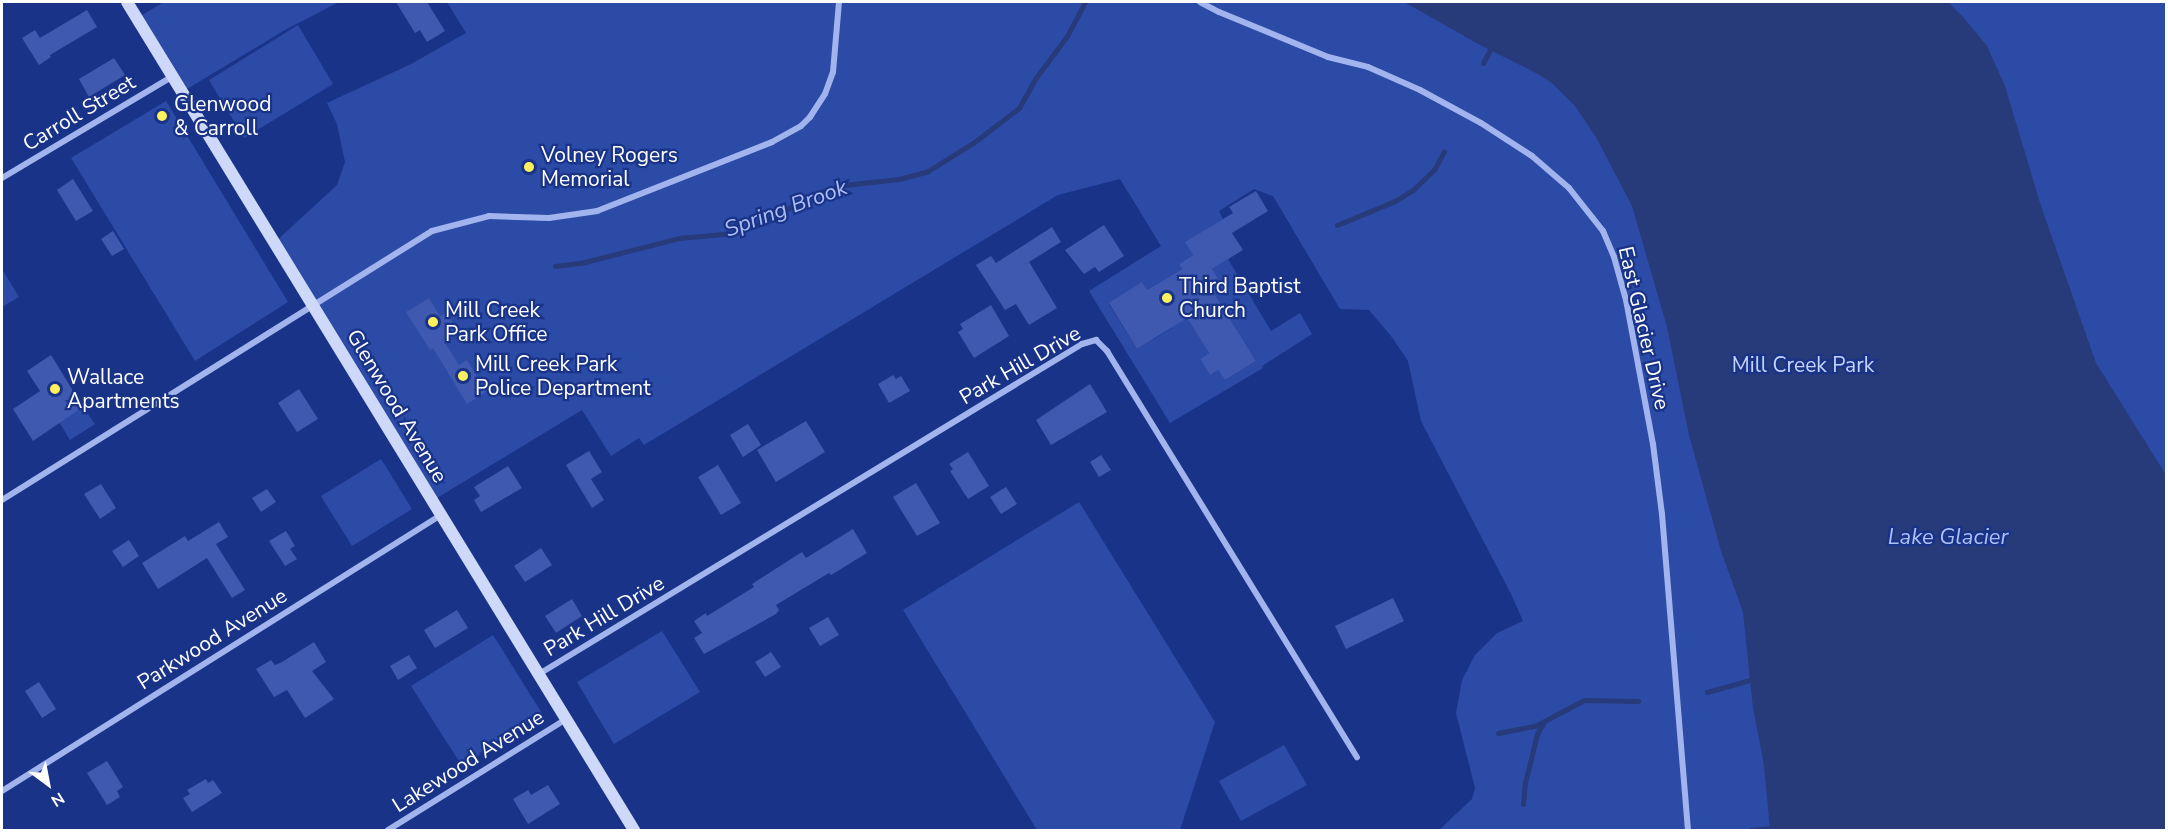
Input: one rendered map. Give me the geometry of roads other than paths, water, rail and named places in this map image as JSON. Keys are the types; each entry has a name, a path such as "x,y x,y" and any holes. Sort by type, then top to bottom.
{"main road":[{"name":"Glenwood Avenue","path":"127,2 634,831"}],"street":[{"path":"2,500 432,231 489,216 549,218 597,211 772,142 801,126 825,94 833,72 839,2"},
{"name":"East Glacier Drive","path":"1200,2 1328,57 1368,67 1420,90 1481,123 1532,156 1569,188 1603,231 1614,257 1626,300 1653,444 1688,831"},
{"name":"Carroll Street","path":"2,178 173,76"},
{"name":"Park Hill Drive","path":"539,674 1082,344 1096,340 1107,351 1357,758"},
{"name":"Parkwood Avenue","path":"2,791 441,515"},
{"name":"Lakewood Avenue","path":"388,831 566,719"}],"water":[{"name":"Lake Glacier","path":"1404,2 1948,2 1964,18 1987,46 2005,86 2041,206 2096,363 2166,475 2166,830 1770,830 1764,765 1753,708 1743,612 1721,551 1689,435 1667,327 1632,206 1596,137 1575,106 1552,83"}],"waterway":[{"name":"Spring Brook","path":"555,266 581,263 679,238 735,233 761,223 817,193 844,185 899,179 928,171 973,143 1019,108 1035,79 1067,36 1085,2"},
{"path":"1483,63 1490,50"},
{"path":"1337,225 1395,201 1414,189 1434,170 1444,151"},
{"path":"1707,692 1750,680"},
{"path":"1498,733 1535,726 1584,700 1638,701"},
{"path":"1523,804 1525,783 1537,734 1544,722"},
{"path":"1751,830 1770,828"}],"place":[{"name":"Glenwood & Carroll","path":"162,116"},
{"name":"Volney Rogers Memorial","path":"529,167"},
{"name":"Third Baptist Church","path":"1167,298"},
{"name":"Mill Creek Park Office","path":"433,322"},
{"name":"Mill Creek Park Police Department","path":"463,376"},
{"name":"Wallace Apartments","path":"55,389"}],"park label":[{"name":"Mill Creek Park","path":"1803,365"}]}
